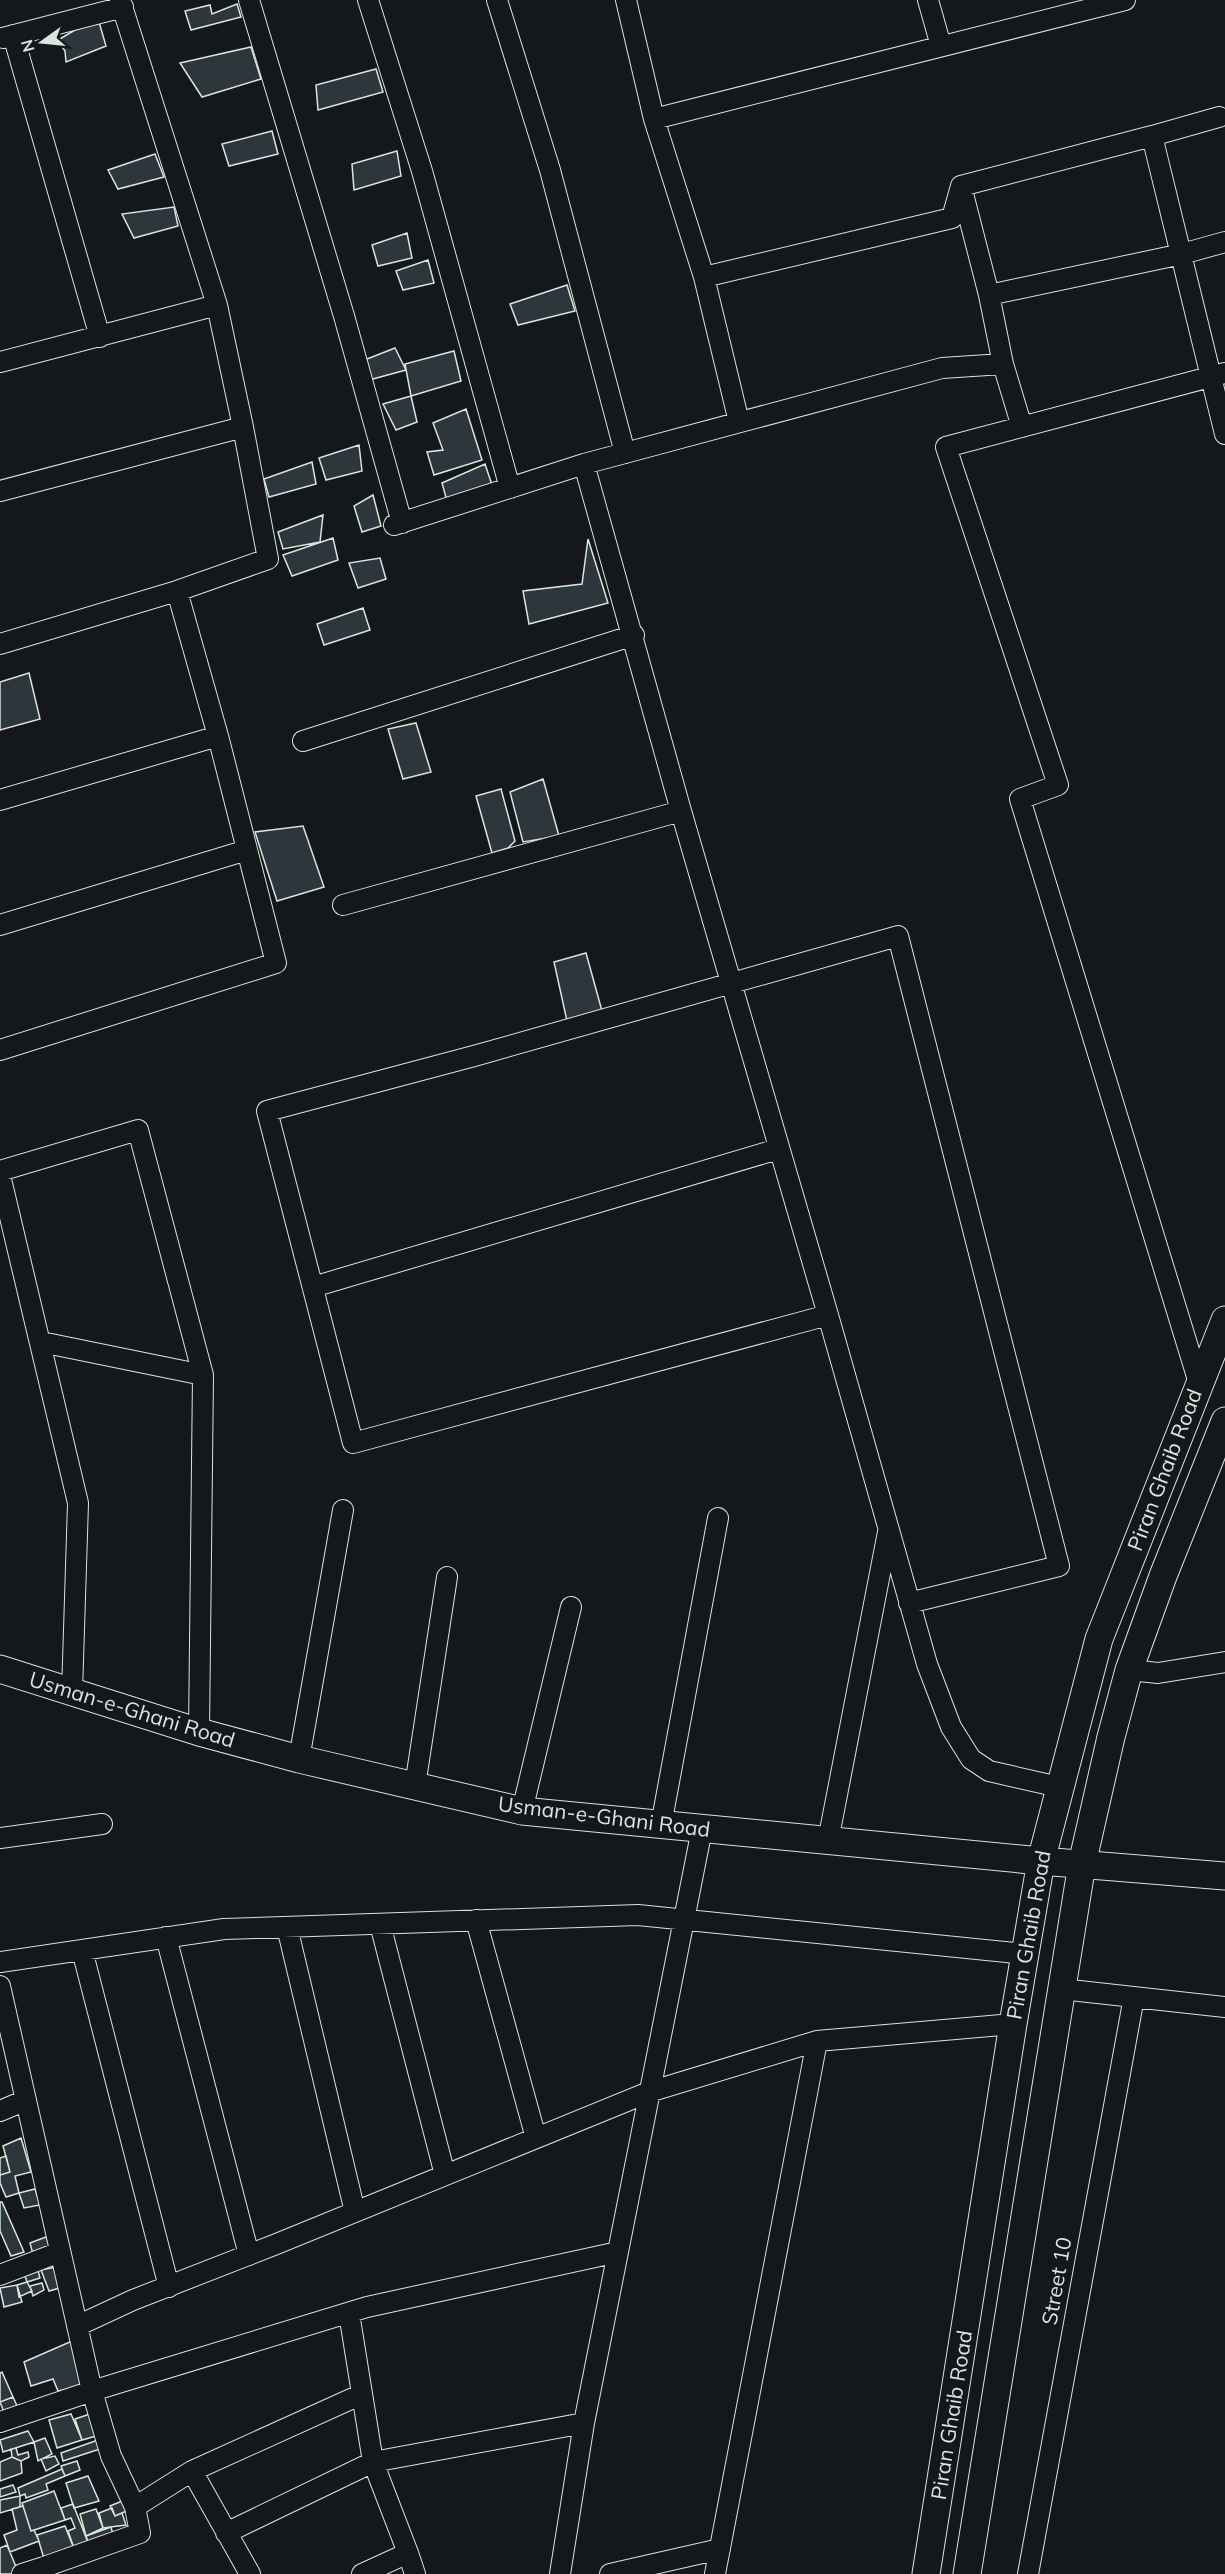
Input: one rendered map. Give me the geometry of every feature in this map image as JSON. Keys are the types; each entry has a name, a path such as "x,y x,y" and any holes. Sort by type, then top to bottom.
{"main road":[{"name":"Piran Ghaib Road","path":"926,2574 1041,1861 1099,1639 1225,1320"},
{"name":"Piran Ghaib Road","path":"967,2574 1082,1864 1129,1670 1179,1534 1225,1421"},
{"name":"Usman-e-Ghani Road","path":"0,1670 198,1732 299,1759 522,1811 661,1826 1225,1876"}],"street":[{"path":"249,0 344,316 398,524 584,464 942,368 1004,364"},
{"path":"368,0 422,171 510,488"},
{"path":"497,0 550,170 626,453"},
{"path":"626,0 654,119 704,277 739,422"},
{"path":"928,0 941,46"},
{"path":"654,119 1125,0"},
{"path":"0,644 177,591 268,559 217,305 122,4 7,37 99,337"},
{"path":"961,186 1219,117"},
{"path":"1152,136 1182,254 1219,375 1225,434"},
{"path":"704,277 952,218 961,186"},
{"path":"961,186 1004,364 1022,427"},
{"path":"989,295 1182,254 1225,242"},
{"path":"0,362 217,305"},
{"path":"1199,1383 1020,799 1058,785 946,447 1219,375"},
{"path":"0,491 243,427"},
{"path":"584,464 634,635 681,811 927,1664 951,1727 971,1759 989,1771 1059,1787"},
{"path":"0,1050 276,963 218,736 177,591"},
{"path":"303,741 634,635"},
{"path":"0,800 218,736"},
{"path":"344,905 681,811"},
{"path":"0,925 247,850"},
{"path":"828,1315 353,1443 267,1111 474,1056 898,936 1059,1566 909,1603"},
{"path":"72,1693 78,1503 1,1183 138,1130 202,1375 198,1732"},
{"path":"313,1287 778,1149"},
{"path":"41,1342 202,1375"},
{"path":"299,1759 343,1510"},
{"path":"661,1826 718,1518"},
{"path":"828,1841 888,1528"},
{"path":"416,1786 447,1577"},
{"path":"522,1811 571,1606"},
{"path":"1129,1670 1158,1673 1225,1662"},
{"path":"0,1839 102,1824"},
{"path":"560,2574 584,2423 702,1829"},
{"path":"0,1962 224,1929 638,1915 1025,1954"},
{"path":"476,1920 536,2138"},
{"path":"380,1924 445,2175"},
{"path":"287,1927 355,2212"},
{"path":"166,1938 249,2255"},
{"path":"82,1950 169,2287"},
{"path":"0,1986 92,2391 111,2456 135,2507 140,2533 45,2570 22,2574"},
{"path":"1061,1989 1225,2007"},
{"name":"Street 10","path":"1028,2574 1134,1997"},
{"path":"77,2326 650,2092 817,2041 1013,2024"},
{"path":"715,2574 817,2041"},
{"path":"0,2111 26,2100"},
{"path":"0,2275 60,2252"},
{"path":"0,2422 92,2391 349,2313 618,2252"},
{"path":"349,2313 373,2462 415,2574"},
{"path":"135,2507 192,2471 362,2394"},
{"path":"226,2533 373,2462 584,2423"},
{"path":"192,2471 250,2574"},
{"path":"610,2574 720,2549"},
{"path":"362,2574 408,2553"}],"building":[{"path":"237,4 241,17 191,30 185,11 210,5 212,14"},
{"path":"99,22 106,46 66,62 65,51 58,40 75,30"},
{"path":"251,47 261,79 202,97 180,63"},
{"path":"376,69 383,92 318,110 316,85"},
{"path":"272,131 278,154 229,166 222,144"},
{"path":"397,151 401,176 354,190 352,164"},
{"path":"155,154 164,177 118,189 108,170"},
{"path":"174,207 178,226 134,238 122,214"},
{"path":"407,233 412,258 378,266 372,245"},
{"path":"428,260 434,283 403,290 396,271"},
{"path":"567,285 575,311 518,325 510,304"},
{"path":"395,348 406,370 369,380 362,361"},
{"path":"454,351 461,381 411,396 405,364"},
{"path":"411,396 417,422 396,430 383,404"},
{"path":"466,409 482,460 434,475 427,452 443,450 433,423"},
{"path":"359,445 362,471 326,480 319,458"},
{"path":"312,462 316,484 269,497 264,479"},
{"path":"485,464 493,488 447,501 442,483"},
{"path":"373,495 381,526 362,532 354,506"},
{"path":"323,515 320,542 283,549 278,532"},
{"path":"333,538 338,560 292,576 283,555"},
{"path":"588,539 608,603 529,624 523,591 582,584"},
{"path":"380,558 386,579 358,588 349,563"},
{"path":"363,608 370,630 324,645 317,624"},
{"path":"29,673 40,719 0,730 0,682"},
{"path":"416,723 431,772 403,779 388,729"},
{"path":"543,779 559,836 523,842 510,792"},
{"path":"501,789 515,841 508,848 492,853 476,796"},
{"path":"303,826 324,887 277,901 255,832"},
{"path":"586,953 602,1011 567,1021 554,962"},
{"path":"21,2138 31,2172 15,2176 19,2193 6,2197 0,2183 0,2175 10,2172 3,2146"},
{"path":"6,2156 10,2172 0,2175 0,2158"},
{"path":"35,2189 40,2205 24,2208 19,2193"},
{"path":"0,2202 2,2202 24,2252 11,2256 0,2231"},
{"path":"46,2237 54,2255 35,2262 30,2243"},
{"path":"37,2267 40,2278 27,2282 23,2270"},
{"path":"56,2267 60,2288 49,2291 41,2270"},
{"path":"27,2282 32,2291 19,2297 17,2285"},
{"path":"42,2283 44,2290 33,2296 30,2286"},
{"path":"17,2285 22,2302 4,2307 0,2288"},
{"path":"72,2341 83,2386 58,2391 53,2379 31,2386 24,2362"},
{"path":"2,2372 13,2397 0,2402 0,2373"},
{"path":"13,2397 23,2419 9,2425 0,2402"},
{"path":"93,2413 100,2435 82,2440 75,2419"},
{"path":"71,2414 82,2440 57,2448 49,2420"},
{"path":"28,2431 34,2442 3,2452 0,2440"},
{"path":"45,2438 52,2454 38,2461 34,2442"},
{"path":"101,2439 103,2448 63,2461 61,2453"},
{"path":"16,2448 18,2455 28,2452 29,2457 21,2461 12,2457 11,2449"},
{"path":"55,2456 59,2464 46,2471 41,2459"},
{"path":"12,2457 21,2461 22,2473 0,2481 0,2462"},
{"path":"77,2461 80,2470 65,2476 61,2466"},
{"path":"62,2469 65,2476 46,2484 48,2490 26,2498 25,2494 20,2496 18,2488"},
{"path":"88,2476 99,2501 74,2508 66,2483"},
{"path":"13,2485 16,2492 0,2497 0,2489"},
{"path":"54,2491 65,2520 31,2531 22,2503"},
{"path":"20,2496 20,2507 0,2513 0,2500"},
{"path":"127,2499 131,2509 115,2516 110,2506"},
{"path":"73,2504 91,2550 75,2551 68,2531 75,2528 71,2518 65,2520 61,2508"},
{"path":"23,2506 31,2531 34,2530 39,2541 10,2552 4,2535 17,2530 12,2509"},
{"path":"112,2508 115,2516 122,2513 126,2525 103,2528 99,2513"},
{"path":"96,2509 103,2528 86,2536 80,2514"},
{"path":"65,2526 75,2551 45,2562 37,2535"},
{"path":"111,2527 115,2542 91,2550 86,2536"},
{"path":"7,2545 19,2574 0,2574 0,2548"}]}
